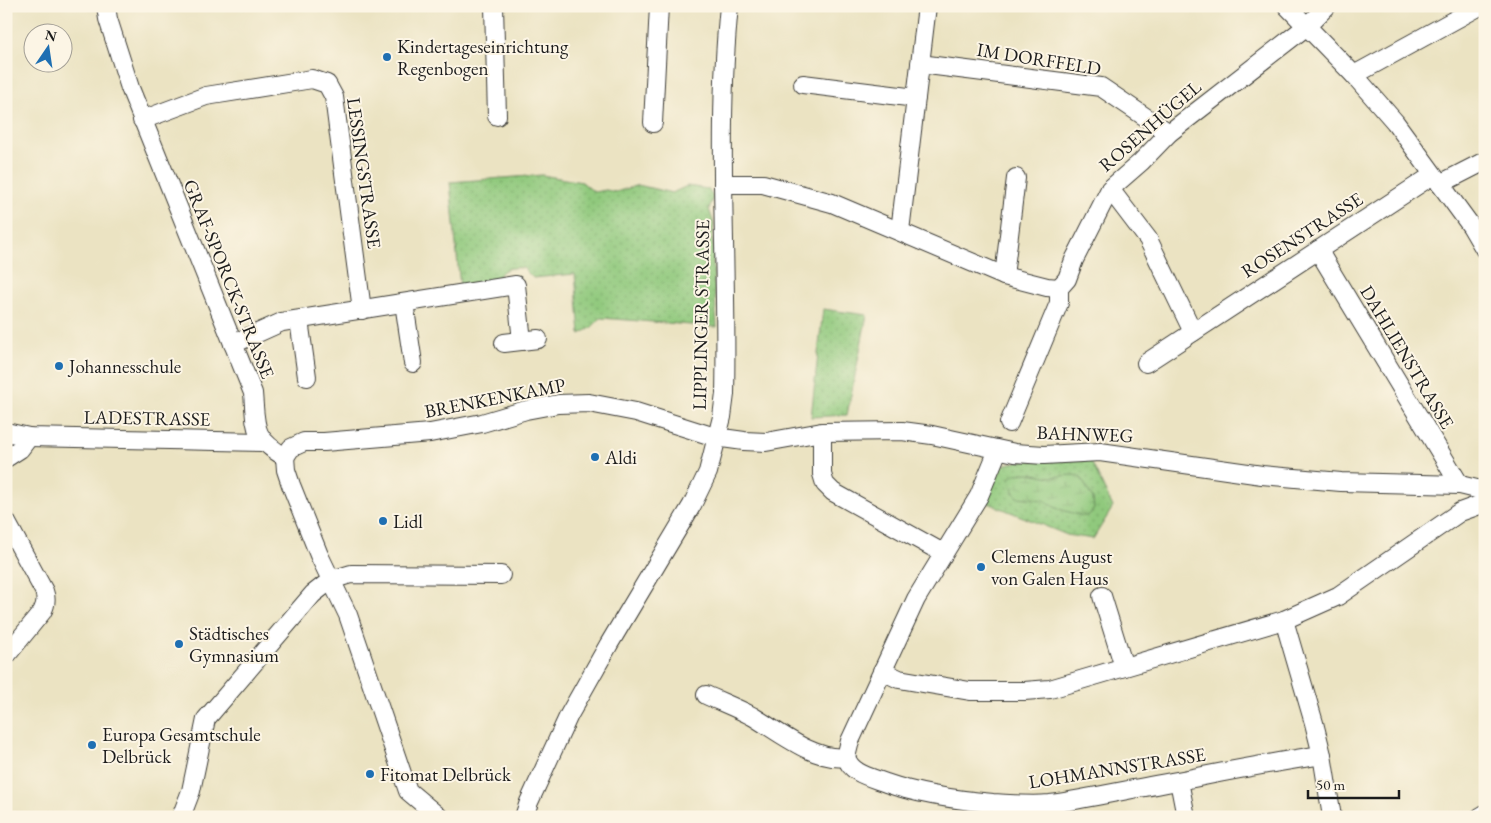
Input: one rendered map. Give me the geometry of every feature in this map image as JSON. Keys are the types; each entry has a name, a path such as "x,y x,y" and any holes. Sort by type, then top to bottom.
{"street":[{"name":"GRAF-SPORCK-STRASSE","path":"106,6 108,19 142,120 253,393 256,428 263,442"},
{"path":"494,6 497,116"},
{"path":"653,124 659,6"},
{"name":"LIPPLINGER STRASSE","path":"524,817 529,802 570,715 609,644 692,505 708,472 715,438 722,417 724,394 724,54 729,6"},
{"path":"900,231 927,6"},
{"path":"1287,6 1354,75 1395,122 1470,226 1485,250"},
{"name":"ROSENHÜGEL","path":"1009,423 1059,303 1059,288 1066,279 1110,189 1141,162 1169,132 1307,26 1327,6"},
{"path":"1354,75 1480,6"},
{"name":"IM DORFFELD","path":"920,64 1101,88 1169,132"},
{"name":"LESSINGSTRASSE","path":"142,120 206,96 312,79 327,84 334,97 362,310"},
{"path":"803,84 916,98"},
{"name":"ROSENSTRASSE","path":"1146,363 1318,250 1436,179 1485,161"},
{"path":"1004,276 1016,178"},
{"path":"723,184 763,184 832,203 1004,276 1047,287 1059,288"},
{"path":"1110,189 1148,239 1194,332"},
{"name":"DAHLIENSTRASSE","path":"1318,250 1460,485"},
{"path":"233,344 282,322 516,285 530,340 504,343"},
{"path":"404,303 413,363"},
{"path":"299,320 307,377"},
{"name":"BRENKENKAMP","path":"285,457 291,448 304,442 430,433 482,423 526,410 558,404 589,403 627,410 715,438"},
{"name":"BAHNWEG","path":"715,438 744,442 766,442 822,432 902,431 932,435 1015,453 1100,452 1262,475 1341,482 1460,485 1485,491"},
{"name":"LADESTRASSE","path":"6,432 29,437 263,442"},
{"path":"822,432 822,474 825,484 833,492 943,553"},
{"path":"6,458 20,449 29,437"},
{"path":"263,442 285,457 286,470 291,485 319,555 348,615 408,791 439,817"},
{"path":"706,695 750,715 794,742 811,750 831,758 846,758 850,741 916,599 978,496 998,450"},
{"path":"882,671 899,679 970,691 999,692 1050,689 1284,620 1338,596 1460,512 1479,504"},
{"path":"6,521 46,598 42,612 6,656"},
{"path":"181,817 191,791 206,719 313,594 332,580 351,574 501,575"},
{"path":"1102,596 1124,667"},
{"path":"1284,620 1322,755 1332,817"},
{"name":"LOHMANNSTRASSE","path":"846,758 848,764 856,771 891,785 947,798 1016,804 1049,804 1322,755"},
{"path":"1179,781 1186,817"},
{"path":"1480,817 1485,814"}],"green space":[{"path":"542,175 582,182 594,192 606,190 616,192 638,185 672,193 687,186 708,189 713,197 709,209 714,224 712,240 715,251 713,262 717,327 601,318 591,328 580,334 575,274 533,278 523,268 514,268 503,271 496,281 460,287 450,182"},
{"path":"823,309 867,315 847,415 811,417"},
{"path":"1090,459 1113,507 1093,539 1067,535 986,502 997,473 1003,466 1009,463"},
{"path":"1029,473 1051,477 1080,476 1093,499 1094,509 1088,516 1082,516 1056,508 1044,500 1018,497 1014,493 1009,478 1016,474"}],"place":[{"name":"Kindertageseinrichtung Regenbogen","path":"387,57"},
{"name":"Johannesschule","path":"59,366"},
{"name":"Aldi","path":"595,457"},
{"name":"Lidl","path":"383,521"},
{"name":"Clemens August von Galen Haus","path":"981,567"},
{"name":"Städtisches Gymnasium","path":"179,644"},
{"name":"Europa Gesamtschule Delbrück","path":"92,745"},
{"name":"Fitomat Delbrück","path":"370,774"}]}
